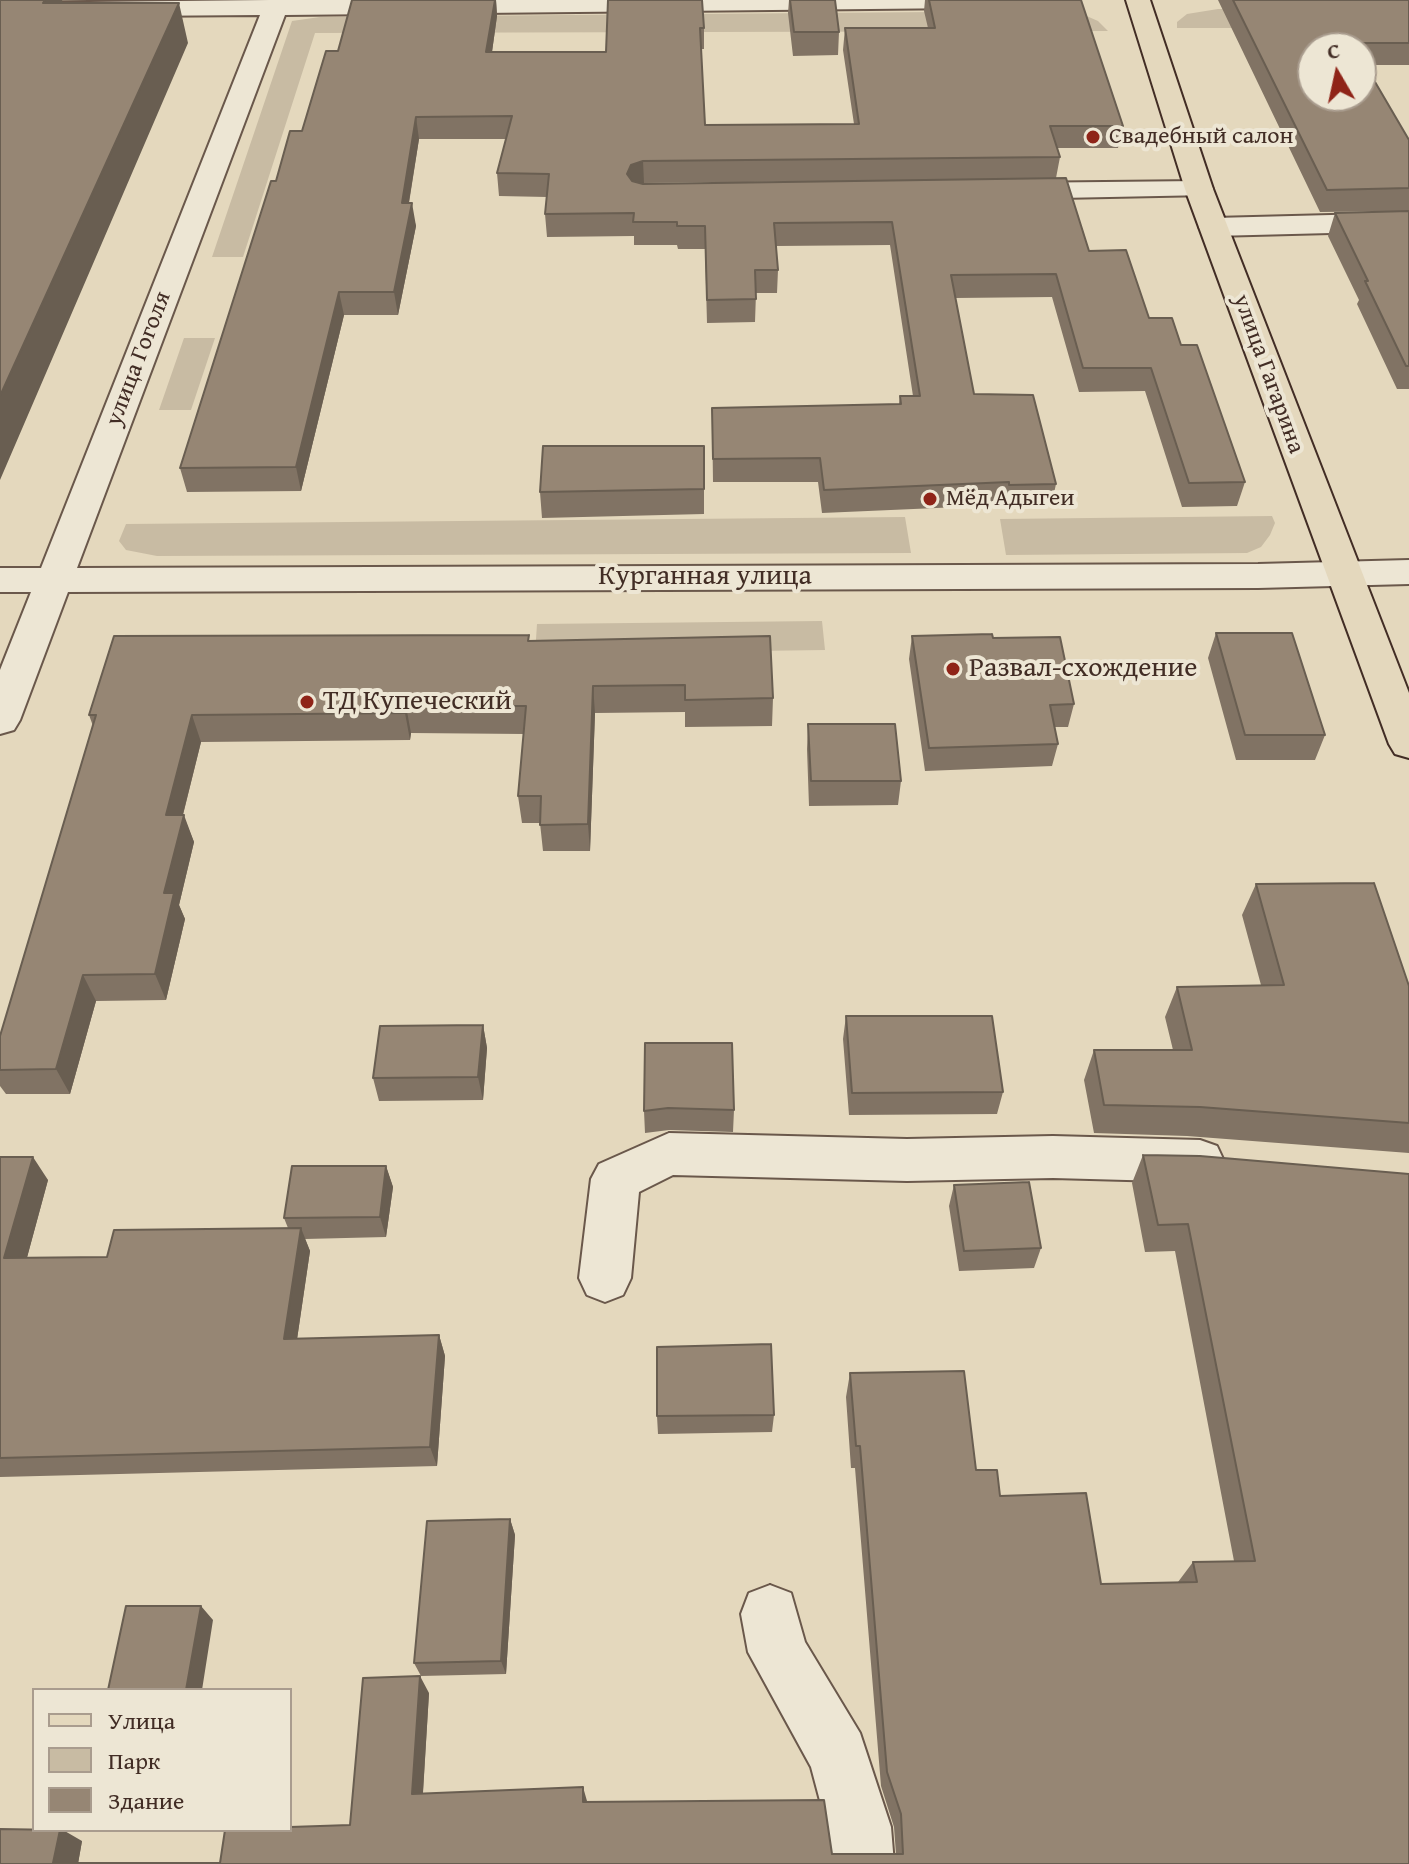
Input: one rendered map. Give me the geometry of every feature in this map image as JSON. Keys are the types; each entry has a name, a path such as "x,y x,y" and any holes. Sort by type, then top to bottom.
{"main road":[{"name":"улица Гагарина","path":"1138,0 1199,189 1342,574 1409,744"}],"street":[{"path":"0,10 106,5 1065,0"},
{"name":"улица Гоголя","path":"0,720 279,4"},
{"path":"978,191 1199,189"},
{"path":"1214,227 1409,222"},
{"name":"Курганная улица","path":"0,580 1409,572"},
{"path":"605,1278 616,1179 669,1154 907,1160 1053,1157 1251,1165"},
{"path":"770,1614 778,1652 838,1755 859,1827 862,1864"}],"green space":[{"path":"1409,8 1409,28 1177,28 1177,22 1187,14 1218,9"},
{"path":"1061,11 1082,14 1098,21 1108,31 315,33 243,257 212,257 292,21 320,17"},
{"path":"184,338 215,338 191,410 159,410"},
{"path":"1272,516 1275,523 1270,535 1261,547 1247,553 1006,555 1000,519"},
{"path":"905,517 911,553 157,556 126,550 119,541 126,524"},
{"path":"822,621 825,650 535,654 537,624"}],"building":[{"path":"0,0 179,3 0,396"},
{"path":"352,0 495,0 486,52 606,52 608,0 702,0 704,28 700,28 705,125 859,124 845,28 935,28 929,0 1081,0 1123,126 1050,126 1060,157 643,161 631,165 627,174 632,181 643,184 1066,178 1089,251 1126,250 1149,318 1172,318 1181,345 1197,345 1245,482 1189,483 1151,368 1083,368 1056,274 951,275 974,394 1033,395 1056,484 1009,485 1009,482 824,490 820,458 713,459 712,408 901,404 900,396 920,396 892,222 774,223 778,270 755,270 756,299 707,300 705,226 677,226 677,222 633,222 634,213 545,214 549,174 497,173 512,116 416,117 402,203 412,203 394,292 339,292 296,467 180,468 271,181 276,181 290,131 302,131 326,51 338,51"},
{"path":"790,0 835,0 839,32 794,32"},
{"path":"1233,0 1409,0 1409,43 1377,43 1377,32 1297,32 1297,112 1377,112 1377,85 1409,140 1409,188 1327,190"},
{"path":"1409,211 1409,366 1406,366 1335,213"},
{"path":"543,446 704,446 704,489 540,492"},
{"path":"1216,633 1292,633 1325,735 1245,735"},
{"path":"992,634 993,638 1060,637 1074,704 1050,705 1058,744 929,748 912,636"},
{"path":"529,635 528,641 770,636 773,698 685,700 685,685 593,686 588,824 540,825 541,796 518,796 526,706 406,706 405,713 192,715 166,815 184,815 164,893 174,893 155,974 83,975 56,1069 0,1070 0,1036 96,715 89,715 114,636"},
{"path":"808,724 895,724 901,781 811,781"},
{"path":"1374,883 1409,986 1409,1123 1200,1107 1104,1105 1094,1050 1192,1050 1177,987 1284,985 1256,884"},
{"path":"846,1016 992,1016 1003,1092 852,1093"},
{"path":"483,1025 478,1077 373,1078 380,1026"},
{"path":"645,1043 732,1043 734,1110 668,1108 644,1111"},
{"path":"1143,1155 1200,1156 1409,1174 1409,1864 0,1864 0,1829 60,1832 53,1863 220,1863 225,1832 292,1832 292,1827 350,1825 363,1678 420,1676 412,1794 583,1787 583,1802 824,1800 832,1854 903,1854 901,1814 887,1772 860,1446 856,1446 850,1373 964,1371 976,1470 997,1470 1000,1496 1086,1493 1101,1584 1197,1582 1193,1562 1255,1561 1188,1224 1158,1225"},
{"path":"0,1157 33,1157 4,1258 107,1257 114,1230 301,1228 284,1339 439,1335 430,1447 0,1458"},
{"path":"292,1166 386,1166 380,1217 284,1218"},
{"path":"1029,1182 1041,1248 964,1251 954,1185"},
{"path":"771,1344 774,1415 657,1416 657,1347"},
{"path":"510,1519 501,1661 414,1663 427,1521"},
{"path":"126,1606 201,1606 186,1688 108,1688"}],"place":[{"name":"Свадебный салон","path":"1093,137"},
{"name":"Мёд Адыгеи","path":"930,499"},
{"name":"Развал-схождение","path":"953,669"},
{"name":"ТД Купеческий","path":"307,702"}]}
